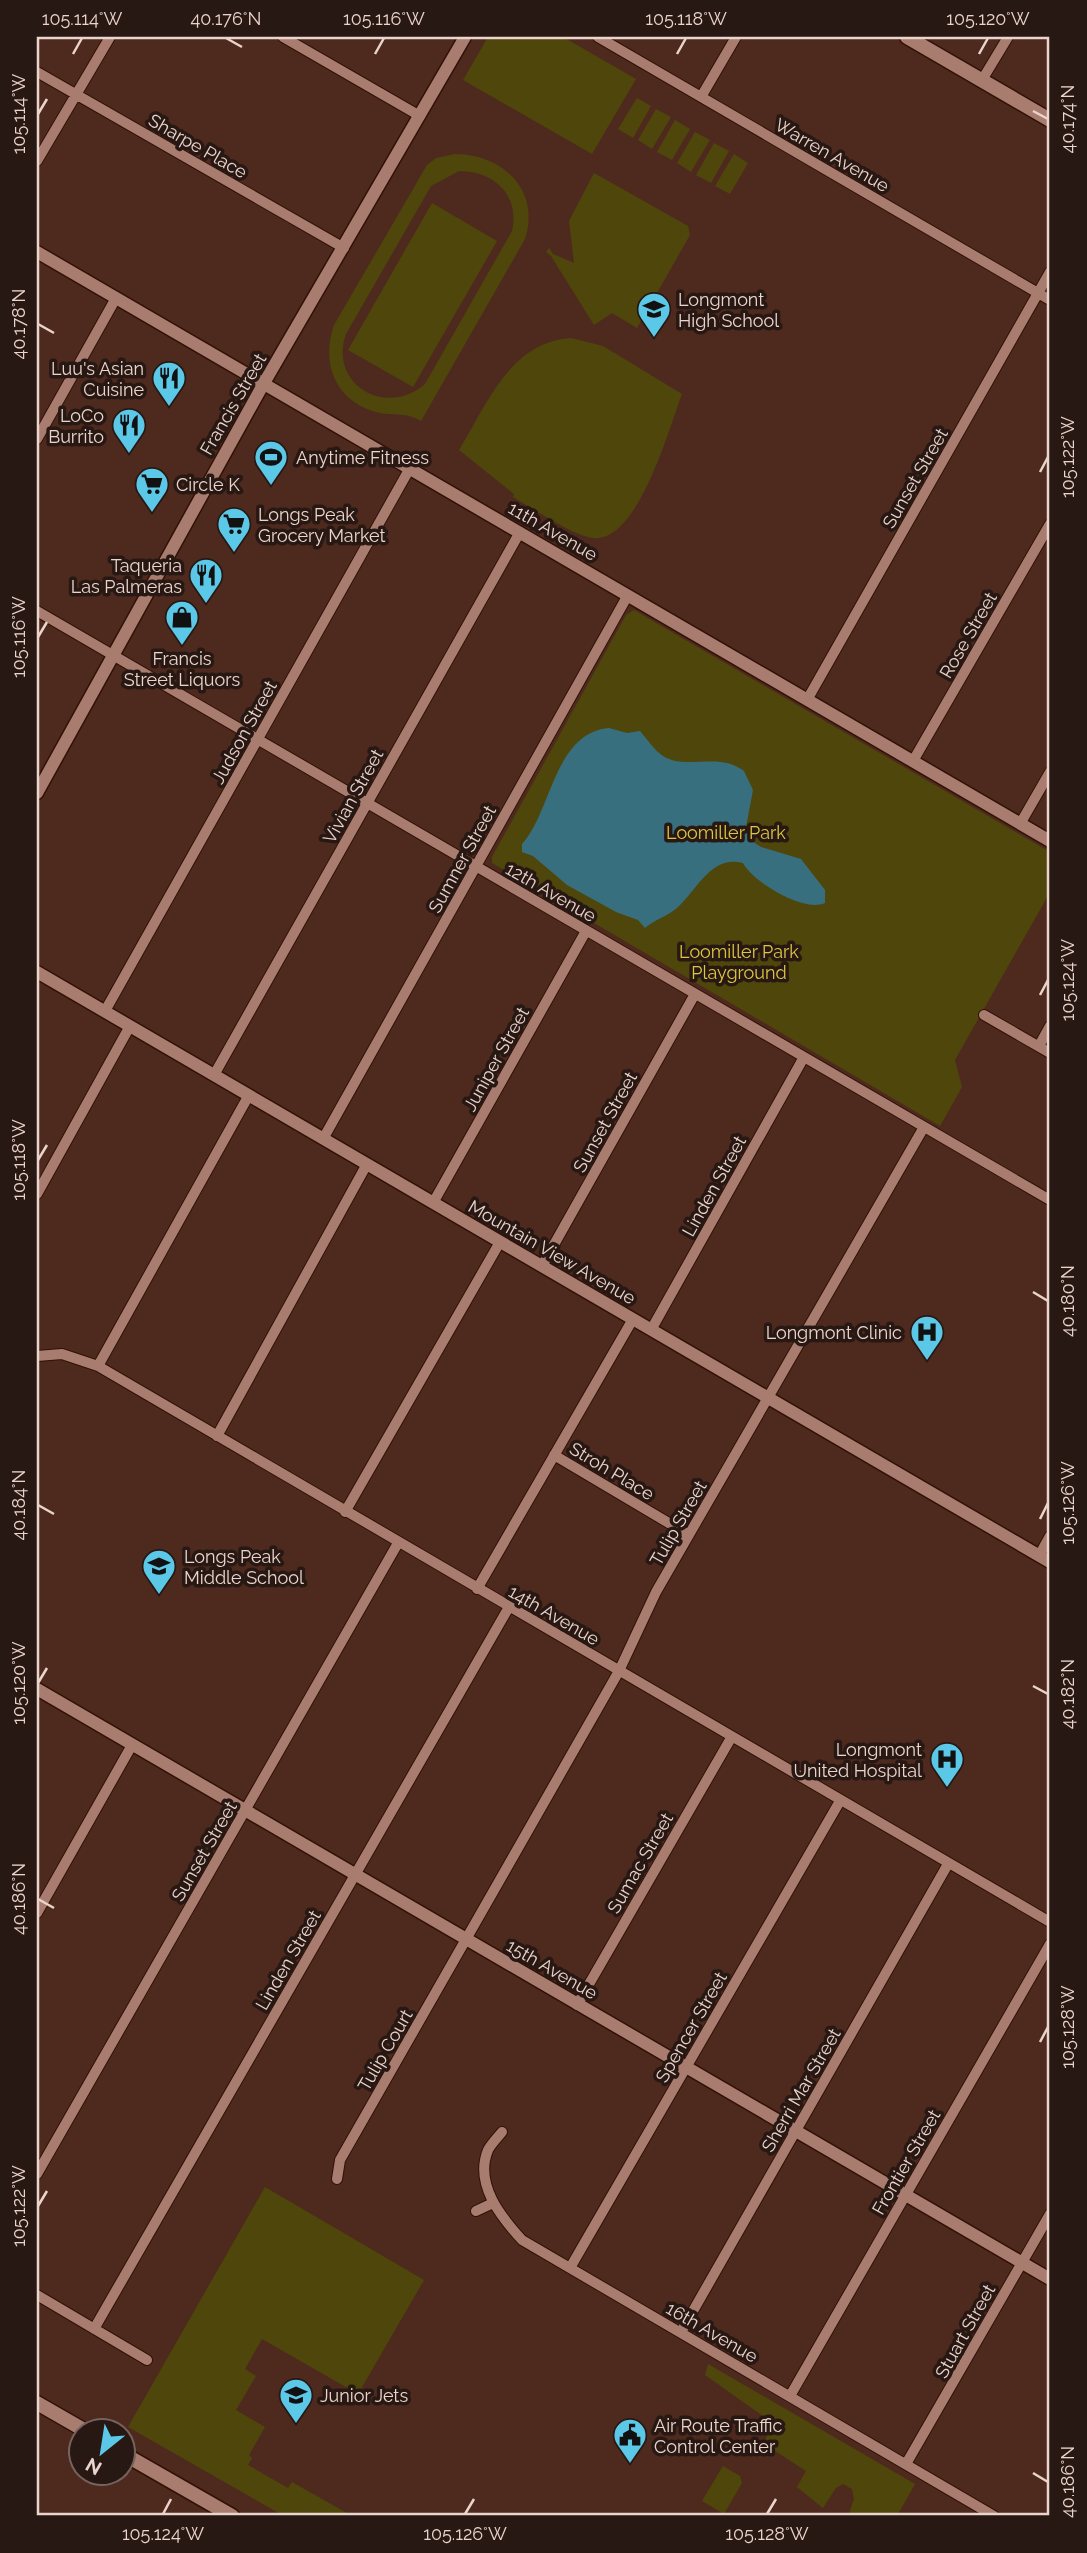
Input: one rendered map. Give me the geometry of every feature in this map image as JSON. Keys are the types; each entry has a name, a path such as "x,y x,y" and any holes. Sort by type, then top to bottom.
{"main road":[{"path":"907,37 1050,120"},
{"path":"37,2403 66,2420"},
{"path":"136,2461 232,2516"}],"street":[{"path":"37,161 110,37"},
{"path":"283,37 420,116"},
{"name":"Francis Street","path":"37,793 264,383 465,37"},
{"name":"Warren Avenue","path":"598,37 1050,300"},
{"path":"701,97 736,37"},
{"path":"982,80 1008,37"},
{"name":"Sharpe Place","path":"37,72 344,248"},
{"name":"11th Avenue","path":"37,252 1050,841"},
{"name":"Sunset Street","path":"807,700 1050,272"},
{"path":"37,439 116,298"},
{"name":"Judson Street","path":"105,1011 410,468"},
{"name":"Rose Street","path":"913,761 1050,524"},
{"name":"Vivian Street","path":"214,1075 520,532"},
{"name":"Sumner Street","path":"323,1139 628,595"},
{"name":"12th Avenue","path":"37,611 1050,1200"},
{"path":"1020,824 1050,772"},
{"name":"Juniper Street","path":"433,1203 586,930"},
{"name":"Mountain View Avenue","path":"37,972 1044,1559"},
{"name":"Sunset Street","path":"542,1266 695,994"},
{"path":"984,1015 1050,1053"},
{"path":"37,1194 130,1026"},
{"path":"1039,1046 1050,1026"},
{"name":"Linden Street","path":"651,1330 804,1057"},
{"path":"98,1366 249,1095"},
{"name":"Tulip Street","path":"466,1940 619,1671 656,1592 924,1127"},
{"path":"217,1436 367,1164"},
{"path":"345,1512 500,1242"},
{"path":"477,1589 633,1319"},
{"name":"14th Avenue","path":"37,1356 62,1354 98,1366 398,1544 1050,1922"},
{"name":"Stroh Place","path":"554,1455 689,1535"},
{"path":"1044,1559 1050,1536"},
{"name":"Sunset Street","path":"37,2174 398,1544"},
{"name":"Linden Street","path":"94,2329 509,1607"},
{"name":"15th Avenue","path":"37,1689 1050,2279"},
{"name":"Sumac Street","path":"577,2005 731,1738"},
{"path":"37,1913 132,1745"},
{"name":"Spencer Street","path":"570,2268 840,1801"},
{"name":"Sherri Mar Street","path":"681,2332 948,1864"},
{"name":"Tulip Court","path":"337,2179 340,2160 466,1940"},
{"name":"Frontier Street","path":"790,2396 1050,1944"},
{"name":"16th Avenue","path":"502,2132 488,2150 486,2179 496,2213 522,2240 994,2516"},
{"path":"476,2211 493,2203"},
{"name":"Stuart Street","path":"906,2464 1050,2214"},
{"path":"37,2295 147,2360"}],"green space":[{"path":"488,37 563,37 636,79 592,154 463,80"},
{"path":"637,98 651,106 633,138 618,129"},
{"path":"656,109 671,117 652,149 638,140"},
{"path":"675,120 690,129 672,160 657,152"},
{"path":"695,132 710,140 691,172 677,163"},
{"path":"714,143 729,151 711,183 696,175"},
{"path":"455,154 472,156 488,160 502,168 514,178 522,191 529,221 525,239 421,421 406,415 380,413 353,401 336,381 329,354 334,325 427,165 436,158","holes":["459,171 472,172 493,180 508,196 512,206 512,231 425,384 410,394 394,398 378,396 364,390 353,381 345,368 343,352 346,334 431,186"]},
{"path":"734,154 748,163 730,194 715,186"},
{"path":"594,173 688,226 690,235 637,328 612,313 594,325 546,252 549,248 553,254 574,263 569,221"},
{"path":"432,203 497,241 413,387 348,350"},
{"path":"571,338 603,346 682,394 650,481 638,504 609,535 593,538 563,526 513,497 514,494 459,450 491,395 516,363 550,342"},
{"name":"Loomiller Park","path":"634,610 1050,852 1050,892 955,1060 962,1087 940,1126 492,863 492,857 626,615"},
{"path":"265,2187 424,2280 358,2394 262,2339 245,2369 256,2376 236,2410 265,2427 249,2455 252,2458 248,2465 288,2488 292,2482 352,2516 284,2516 136,2432 134,2416"},
{"path":"708,2364 915,2484 897,2516 848,2516 854,2499 852,2489 843,2484 836,2488 823,2508 797,2487 806,2471 764,2444 770,2427 767,2419 705,2375"},
{"path":"723,2466 740,2476 742,2483 724,2514 702,2501"}],"water":[{"path":"609,728 627,733 640,731 660,754 672,760 723,762 744,771 753,790 746,827 750,840 761,847 801,859 825,890 825,903 805,904 792,900 757,879 743,863 732,862 722,864 706,875 674,910 645,928 638,920 616,912 567,885 533,856 522,852 522,844 541,813 565,758 576,744 591,733"}],"place":[{"name":"Longmont High School","path":"654,339"},
{"name":"Luu's Asian Cuisine","path":"169,408"},
{"name":"LoCo Burrito","path":"129,455"},
{"name":"Anytime Fitness","path":"271,487"},
{"name":"Circle K","path":"152,514"},
{"name":"Longs Peak Grocery Market","path":"234,554"},
{"name":"Taqueria Las Palmeras","path":"206,605"},
{"name":"Francis Street Liquors","path":"182,647"},
{"name":"Longmont Clinic","path":"927,1362"},
{"name":"Longs Peak Middle School","path":"159,1596"},
{"name":"Longmont United Hospital","path":"947,1789"},
{"name":"Junior Jets","path":"296,2425"},
{"name":"Air Route Traffic Control Center","path":"630,2465"}],"park label":[{"name":"Loomiller Park Playground","path":"739,961"}]}
